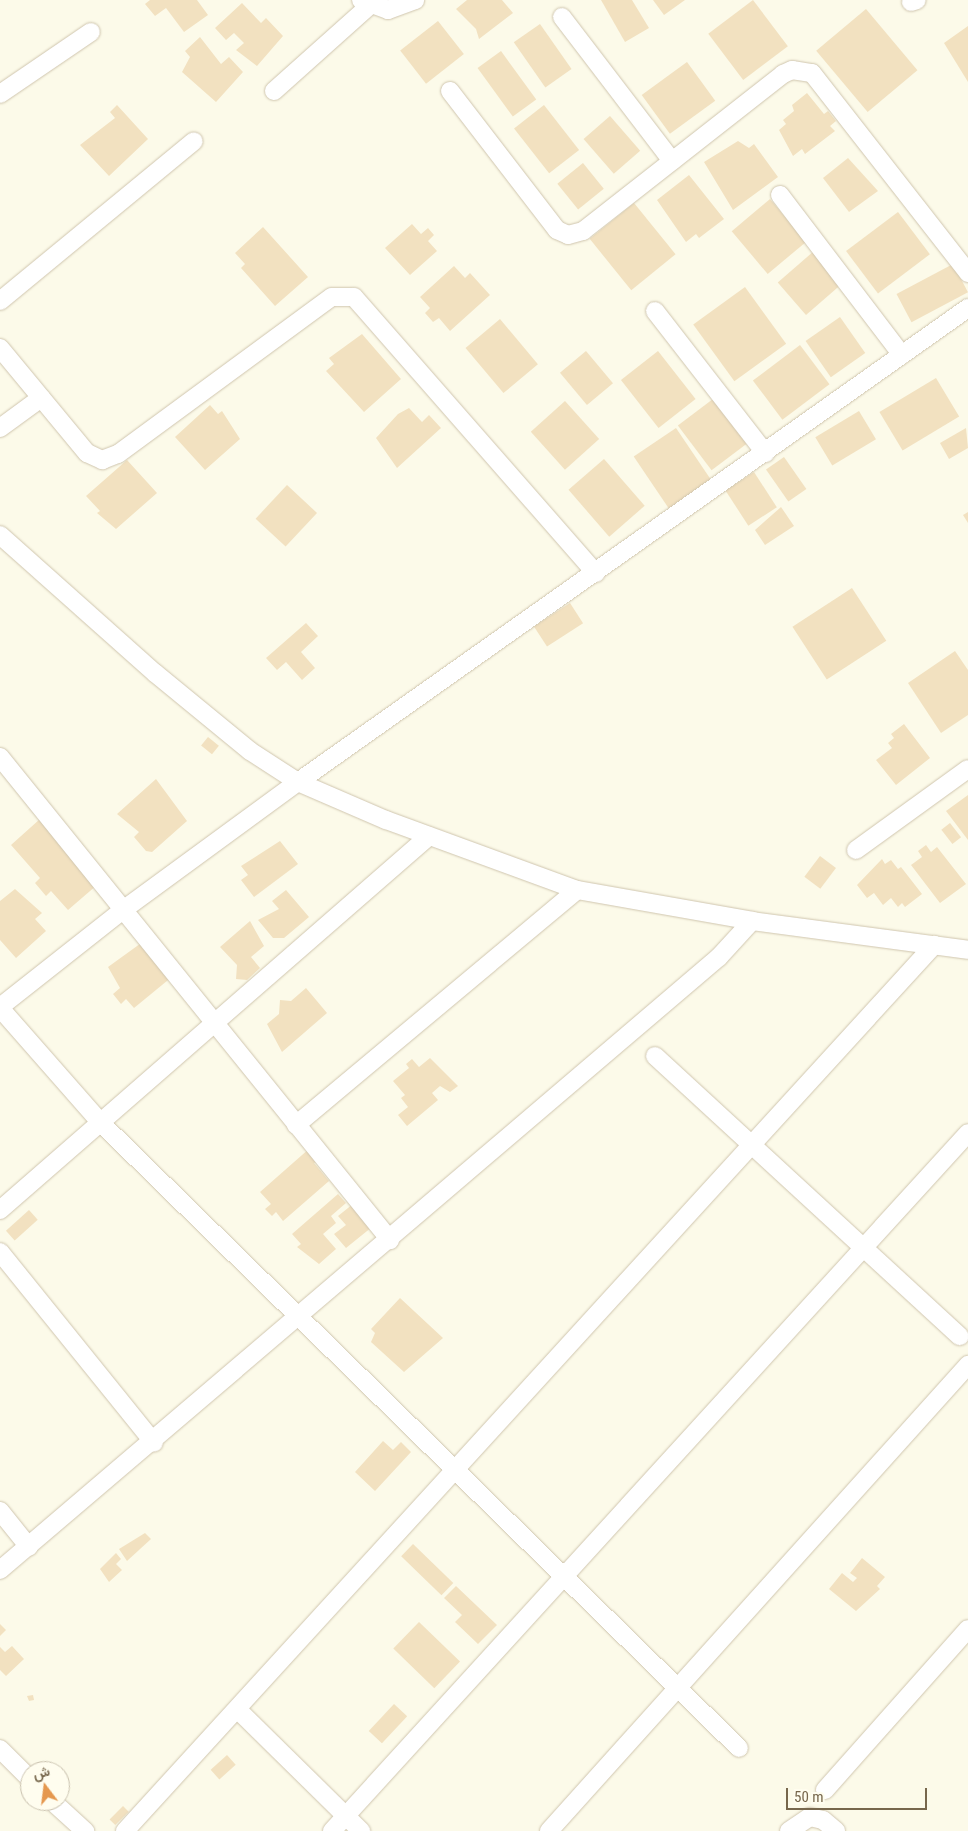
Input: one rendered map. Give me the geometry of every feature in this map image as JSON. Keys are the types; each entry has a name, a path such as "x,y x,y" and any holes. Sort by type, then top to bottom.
{"street":[{"path":"274,91 365,3 388,10 415,0"},
{"path":"562,16 672,161"},
{"path":"0,94 91,32"},
{"path":"450,91 562,234 583,231 783,74 797,70 812,73 968,273"},
{"path":"0,301 194,141"},
{"path":"780,194 902,355"},
{"path":"0,348 87,452 111,458 332,297 354,297 596,573"},
{"path":"739,1748 453,1473 101,1123 0,1008 123,910 298,782 968,308"},
{"path":"655,311 765,452"},
{"path":"0,428 41,398"},
{"path":"0,535 211,720 298,782 429,836 576,890 752,921 968,950"},
{"path":"0,758 390,1240"},
{"path":"856,850 968,769"},
{"path":"0,1210 215,1026 429,836"},
{"path":"296,1124 576,890"},
{"path":"0,1570 154,1443 712,964 752,921"},
{"path":"125,1831 238,1710 453,1473 749,1142 934,945"},
{"path":"655,1056 960,1336"},
{"path":"332,1831 862,1246 968,1133"},
{"path":"0,1252 154,1443"},
{"path":"549,1831 676,1687 968,1365"},
{"path":"0,1511 29,1547"},
{"path":"825,1790 968,1629"},
{"path":"238,1710 361,1831"},
{"path":"0,1749 20,1769"},
{"path":"63,1811 85,1831"},
{"path":"789,1831 810,1817 824,1820 836,1831"}],"building":[{"path":"150,0 197,0 208,15 184,32 166,8 155,16 145,4"},
{"path":"467,0 502,0 513,13 479,39 476,29 456,9"},
{"path":"601,0 632,0 649,28 625,42"},
{"path":"653,0 685,0 664,15"},
{"path":"753,0 788,46 743,80 708,34"},
{"path":"242,3 261,23 266,18 283,36 257,66 236,50 244,43 234,33 226,40 215,28"},
{"path":"866,9 917,70 868,112 816,51"},
{"path":"438,21 464,54 426,84 400,51"},
{"path":"540,24 572,69 545,87 514,42"},
{"path":"968,26 968,82 944,43"},
{"path":"200,37 221,64 229,57 243,72 216,102 182,72 190,57 185,51"},
{"path":"501,51 536,100 513,117 478,68"},
{"path":"687,62 715,101 670,134 642,95"},
{"path":"807,93 824,114 828,111 836,121 830,126 835,131 805,154 802,149 793,156 779,130 786,124 783,120 794,111 792,105"},
{"path":"117,105 148,139 109,176 80,145 115,118 110,112"},
{"path":"544,105 579,150 549,173 514,128"},
{"path":"610,116 640,151 614,174 584,139"},
{"path":"738,141 749,148 754,144 778,177 733,210 704,162"},
{"path":"848,158 878,191 849,212 823,178"},
{"path":"583,163 604,189 578,209 557,184"},
{"path":"689,175 724,219 699,238 696,234 686,242 657,200"},
{"path":"770,199 806,242 768,274 732,231"},
{"path":"634,203 676,254 631,290 590,239"},
{"path":"898,212 930,254 878,293 846,251"},
{"path":"412,224 421,234 428,228 434,235 428,241 437,251 410,275 385,248"},
{"path":"263,227 308,277 275,306 241,268 245,264 235,253"},
{"path":"814,251 842,283 806,315 778,282"},
{"path":"953,264 968,292 912,322 896,294"},
{"path":"454,266 465,278 470,273 490,295 450,331 439,318 433,322 425,313 430,308 420,297"},
{"path":"745,287 786,344 734,381 693,325"},
{"path":"840,317 865,353 831,377 806,341"},
{"path":"500,319 538,364 503,393 466,348"},
{"path":"362,334 401,379 364,412 326,371 334,364 329,358"},
{"path":"800,345 829,384 782,420 753,381"},
{"path":"586,351 613,383 587,405 560,373"},
{"path":"658,351 696,399 659,428 621,380"},
{"path":"936,378 959,417 903,451 879,412"},
{"path":"713,399 747,444 712,470 678,425"},
{"path":"565,401 599,439 565,470 531,432"},
{"path":"210,405 218,414 222,411 240,439 205,470 175,437"},
{"path":"409,408 422,422 429,415 441,428 397,468 376,438 398,414"},
{"path":"859,411 876,439 832,466 815,437"},
{"path":"676,428 712,481 670,510 634,457"},
{"path":"966,428 968,448 949,459 940,443"},
{"path":"784,457 806,489 788,502 766,470"},
{"path":"604,459 645,506 609,537 569,490"},
{"path":"127,460 157,493 116,529 97,513 100,511 86,496"},
{"path":"754,472 777,507 748,526 725,491"},
{"path":"287,485 317,513 286,547 256,519"},
{"path":"781,507 794,526 765,545 755,530"},
{"path":"968,512 968,523 963,515"},
{"path":"852,588 886,641 827,680 792,627"},
{"path":"570,603 583,623 547,647 534,626"},
{"path":"306,623 318,636 301,652 315,668 302,680 286,662 277,670 266,658"},
{"path":"955,651 968,670 968,715 941,733 908,683"},
{"path":"904,724 930,758 896,785 876,760 892,748 888,743 894,738 891,734"},
{"path":"208,737 219,746 212,754 201,746"},
{"path":"156,779 187,821 152,852 146,851 134,837 139,832 117,814"},
{"path":"968,795 968,840 946,811"},
{"path":"40,819 97,885 68,910 51,891 46,896 35,883 40,878 11,845"},
{"path":"950,823 961,837 952,844 941,830"},
{"path":"280,841 298,864 254,897 241,880 248,875 241,866"},
{"path":"926,845 931,852 937,847 966,884 940,903 911,865 922,857 918,851"},
{"path":"820,856 836,868 820,889 804,877"},
{"path":"882,859 885,864 891,860 898,869 901,867 922,894 905,907 902,903 898,907 891,898 883,905 874,893 867,898 857,885"},
{"path":"15,889 42,913 35,919 46,931 16,958 0,940 0,901"},
{"path":"286,890 309,917 284,938 273,938 258,920 279,909 272,901"},
{"path":"250,921 264,946 251,957 260,968 247,980 236,979 237,965 220,947"},
{"path":"144,941 173,976 134,1008 126,999 121,1004 113,994 120,988 108,967"},
{"path":"306,988 327,1013 282,1052 267,1024 279,1014 280,1000 291,1001"},
{"path":"430,1058 458,1086 450,1092 440,1086 432,1093 438,1100 407,1126 398,1115 408,1107 401,1098 405,1095 393,1081 409,1068 406,1064 412,1059 419,1067"},
{"path":"310,1148 320,1160 314,1163 329,1181 283,1221 276,1212 272,1216 265,1209 271,1204 260,1192"},
{"path":"338,1194 346,1203 331,1216 336,1223 323,1234 336,1249 319,1264 297,1247 301,1244 292,1234"},
{"path":"353,1204 372,1227 346,1248 334,1234 346,1225 338,1216"},
{"path":"29,1210 38,1220 15,1240 6,1231"},
{"path":"400,1298 443,1338 404,1372 371,1342 375,1333 371,1329"},
{"path":"383,1441 393,1450 401,1442 411,1452 375,1491 355,1472"},
{"path":"145,1533 151,1539 127,1561 119,1549"},
{"path":"413,1544 453,1583 441,1595 401,1556"},
{"path":"116,1553 121,1559 116,1564 122,1570 109,1582 100,1569"},
{"path":"862,1558 885,1577 877,1586 880,1589 856,1611 829,1589 842,1573 853,1582 857,1578 850,1573"},
{"path":"456,1586 497,1625 478,1644 455,1622 462,1615 444,1598"},
{"path":"419,1622 460,1662 434,1688 393,1649"},
{"path":"0,1624 6,1630 0,1636"},
{"path":"12,1646 24,1659 6,1676 0,1670 0,1647 5,1652"},
{"path":"33,1695 34,1700 29,1701 27,1696"},
{"path":"394,1704 407,1716 382,1743 369,1731"},
{"path":"227,1755 236,1765 219,1779 211,1770"},
{"path":"123,1806 129,1812 115,1825 110,1819"}]}
